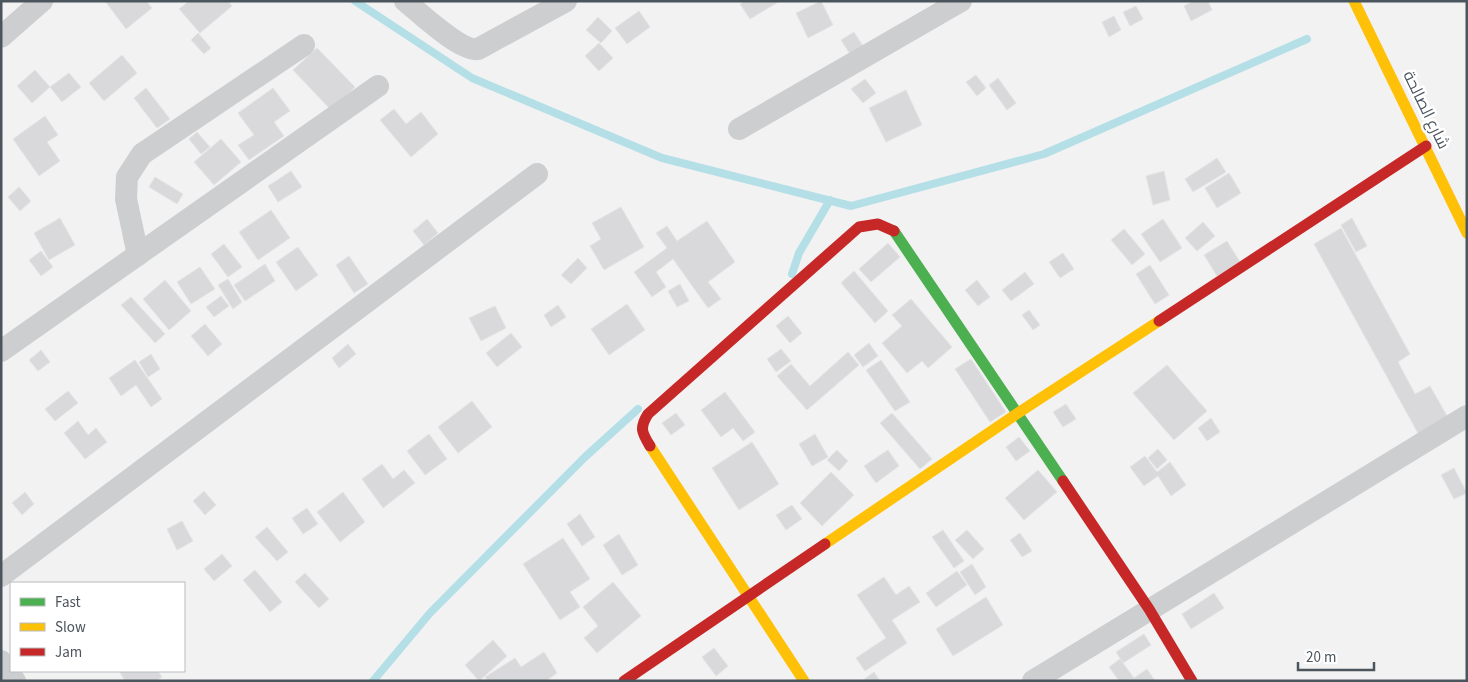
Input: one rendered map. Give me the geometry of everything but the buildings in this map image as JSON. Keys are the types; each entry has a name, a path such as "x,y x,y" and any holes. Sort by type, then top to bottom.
{"street":[{"path":"1,37 42,1"},
{"path":"404,1 453,40 473,50 566,1"},
{"path":"739,130 961,1"},
{"name":"شارع الصالحة","path":"1354,1 1467,233"},
{"path":"138,255 126,199 127,177 142,154 304,44"},
{"path":"1,351 378,86"},
{"path":"624,681 1018,413 1426,146"},
{"path":"1,576 537,174"},
{"path":"804,681 642,434 643,421 648,414 859,227 873,222 896,232 1149,609 1192,681"},
{"path":"1033,681 1467,416"},
{"path":"1,660 15,681"}],"waterway":[{"path":"355,1 472,78 662,158 851,206 1044,154 1307,39"},
{"path":"792,274 799,253 830,200"},
{"path":"373,681 430,613 585,457 638,409"}],"traffic: fast":[{"path":"894,231 1063,481"}],"traffic: slow":[{"path":"1354,1 1467,233"},
{"path":"825,544 1018,413 1159,321"},
{"path":"650,446 804,681"}],"traffic: jam":[{"path":"1159,321 1426,146"},
{"path":"650,446 643,430 643,423 648,414 859,227 878,224 894,231"},
{"path":"1063,481 1149,609 1192,681"},
{"path":"624,681 825,544"}]}
